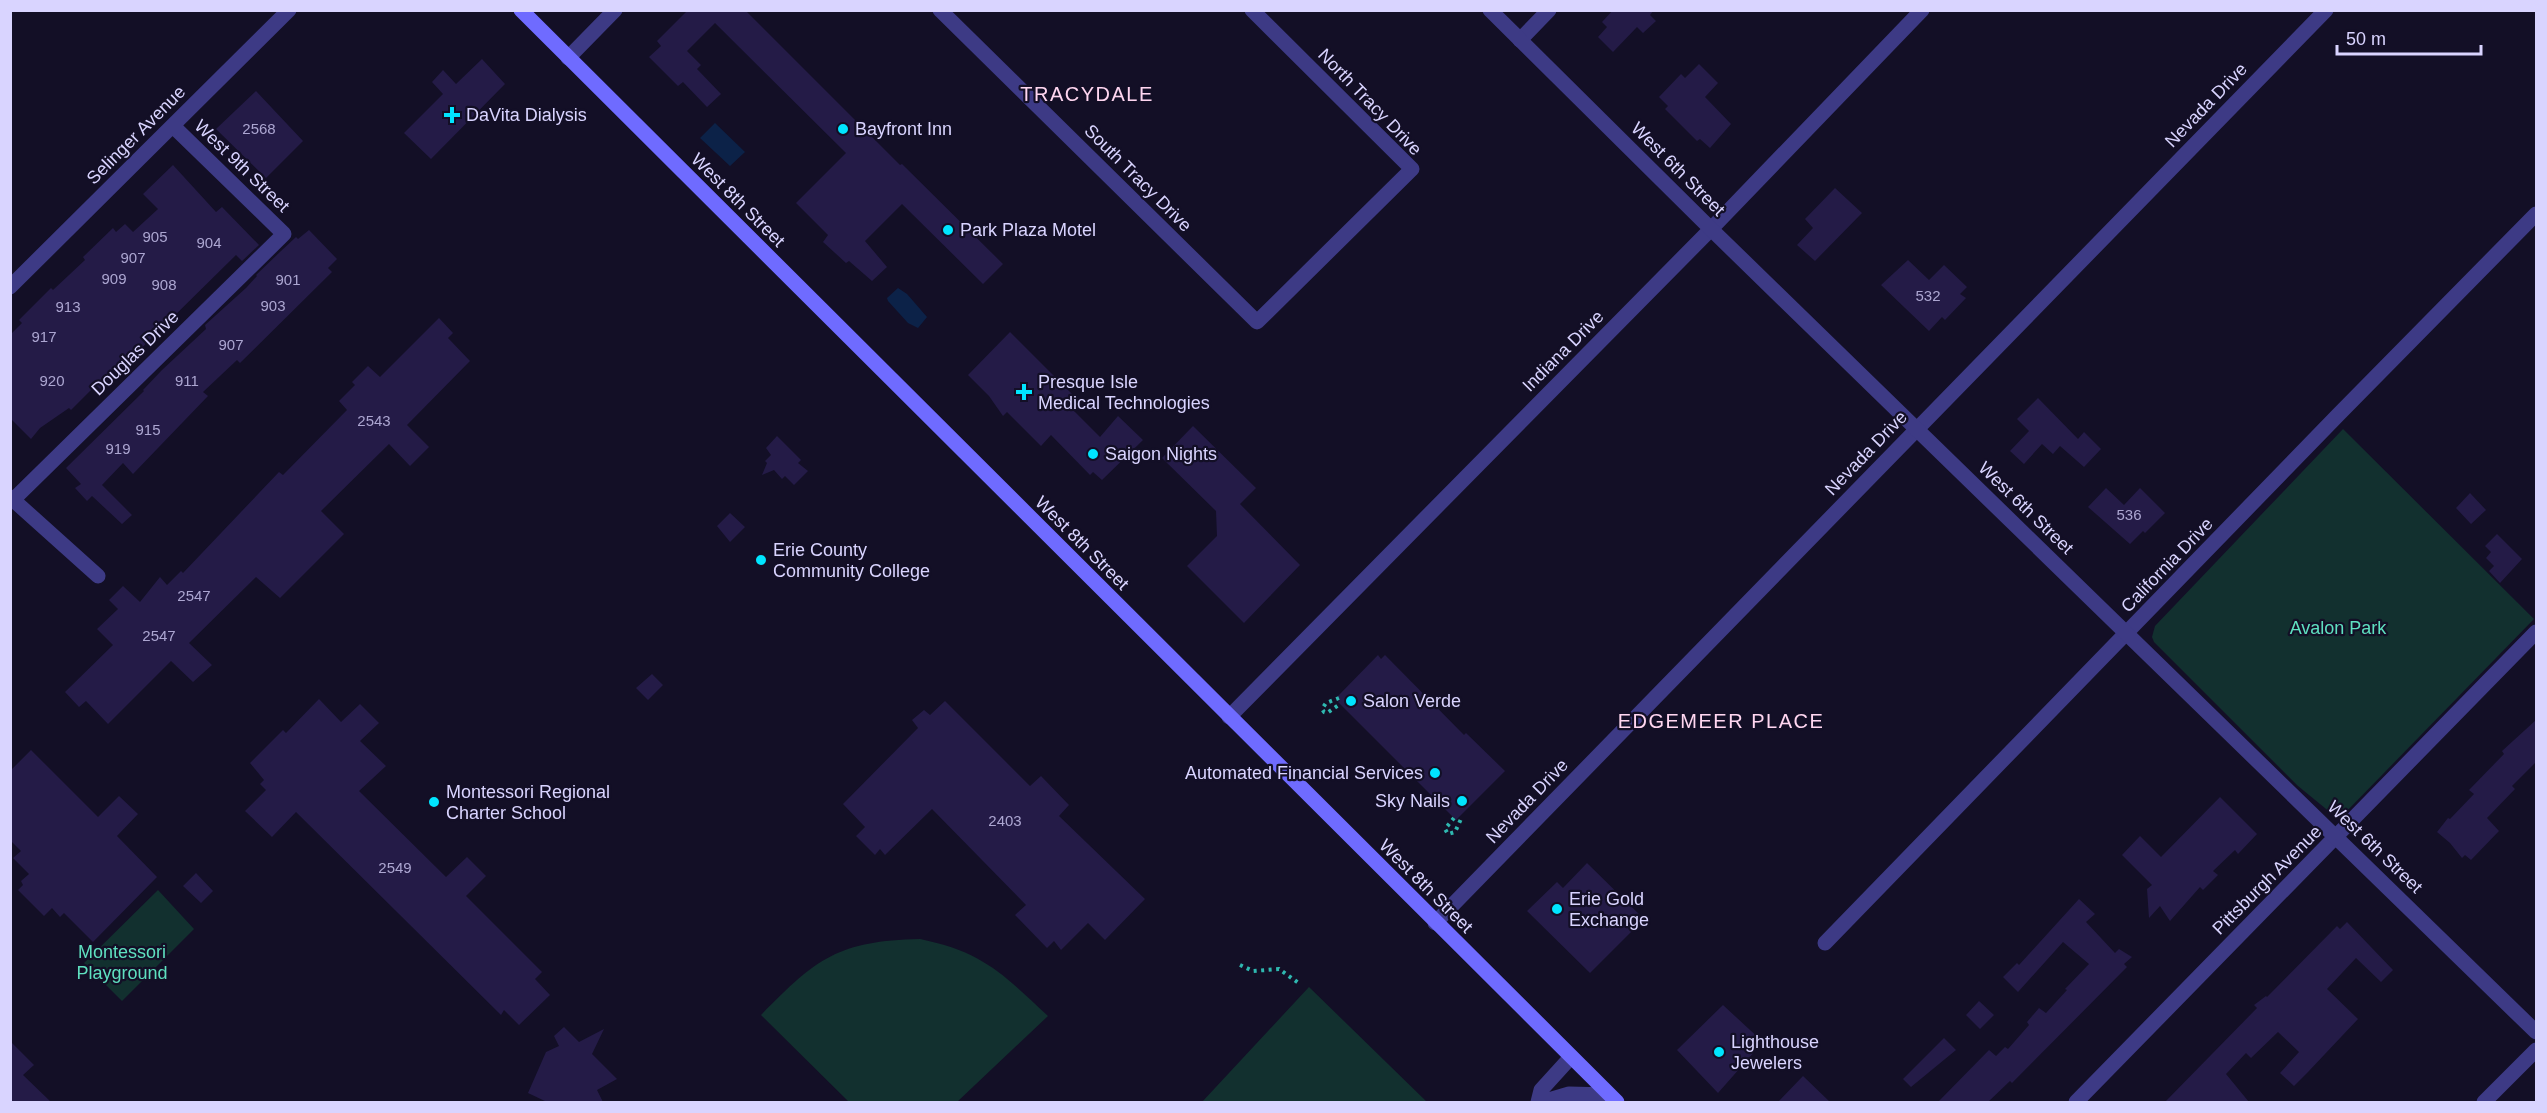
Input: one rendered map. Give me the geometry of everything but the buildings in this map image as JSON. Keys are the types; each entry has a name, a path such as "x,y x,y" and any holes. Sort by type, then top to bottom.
{"main road":[{"name":"West 8th Street","path":"521,10 1613,1099"}],"street":[{"name":"Selinger Avenue","path":"10,287 289,10"},
{"path":"568,58 615,10"},
{"name":"South Tracy Drive","path":"940,10 1257,322"},
{"name":"North Tracy Drive","path":"1252,10 1412,169 1257,322"},
{"name":"West 6th Street","path":"1490,10 1711,229 2536,1032"},
{"path":"1520,40 1549,10"},
{"name":"Indiana Drive","path":"1229,717 1711,229 1922,10"},
{"name":"Nevada Drive","path":"1435,923 2326,10"},
{"name":"West 9th Street","path":"173,126 284,234"},
{"name":"California Drive","path":"1826,943 2536,214"},
{"name":"Douglas Drive","path":"12,498 284,234"},
{"path":"12,498 98,576"},
{"name":"Pittsburgh Avenue","path":"2076,1102 2536,632"},
{"path":"2484,1102 2536,1050"},
{"path":"1571,1057 1541,1090 1540,1102 1569,1094 1613,1099"}],"path":[{"path":"1339,698 1326,703 1322,709 1328,713 1340,704"},
{"path":"1454,818 1445,829 1448,834 1455,832 1461,819"},
{"path":"1240,965 1253,971 1279,969 1300,984"}],"green space":[{"name":"Avalon Park","path":"2343,429 2534,619 2344,814 2331,813 2298,786 2154,642 2152,637 2155,626"},
{"name":"Montessori Playground","path":"158,890 194,929 122,1001 84,963"},
{"path":"920,939 960,951 991,967 1048,1016 957,1102 849,1102 761,1015 798,979 831,956 868,944"},
{"path":"1309,987 1427,1102 1202,1102"}],"water":[{"path":"715,123 745,152 730,166 700,138"},
{"path":"898,288 907,294 927,317 918,328 908,323 888,301 887,298"}],"place":[{"name":"DaVita Dialysis","path":"452,115"},
{"name":"Bayfront Inn","path":"843,129"},
{"name":"Park Plaza Motel","path":"948,230"},
{"name":"Presque Isle Medical Technologies","path":"1024,392"},
{"name":"Saigon Nights","path":"1093,454"},
{"name":"Erie County Community College","path":"761,560"},
{"name":"Salon Verde","path":"1351,701"},
{"name":"Automated Financial Services","path":"1435,773"},
{"name":"Sky Nails","path":"1462,801"},
{"name":"Montessori Regional Charter School","path":"434,802"},
{"name":"Erie Gold Exchange","path":"1557,909"},
{"name":"Lighthouse Jewelers","path":"1719,1052"}],"district":[{"name":"TRACYDALE","path":"1087,94"},
{"name":"EDGEMEER PLACE","path":"1721,721"}]}
